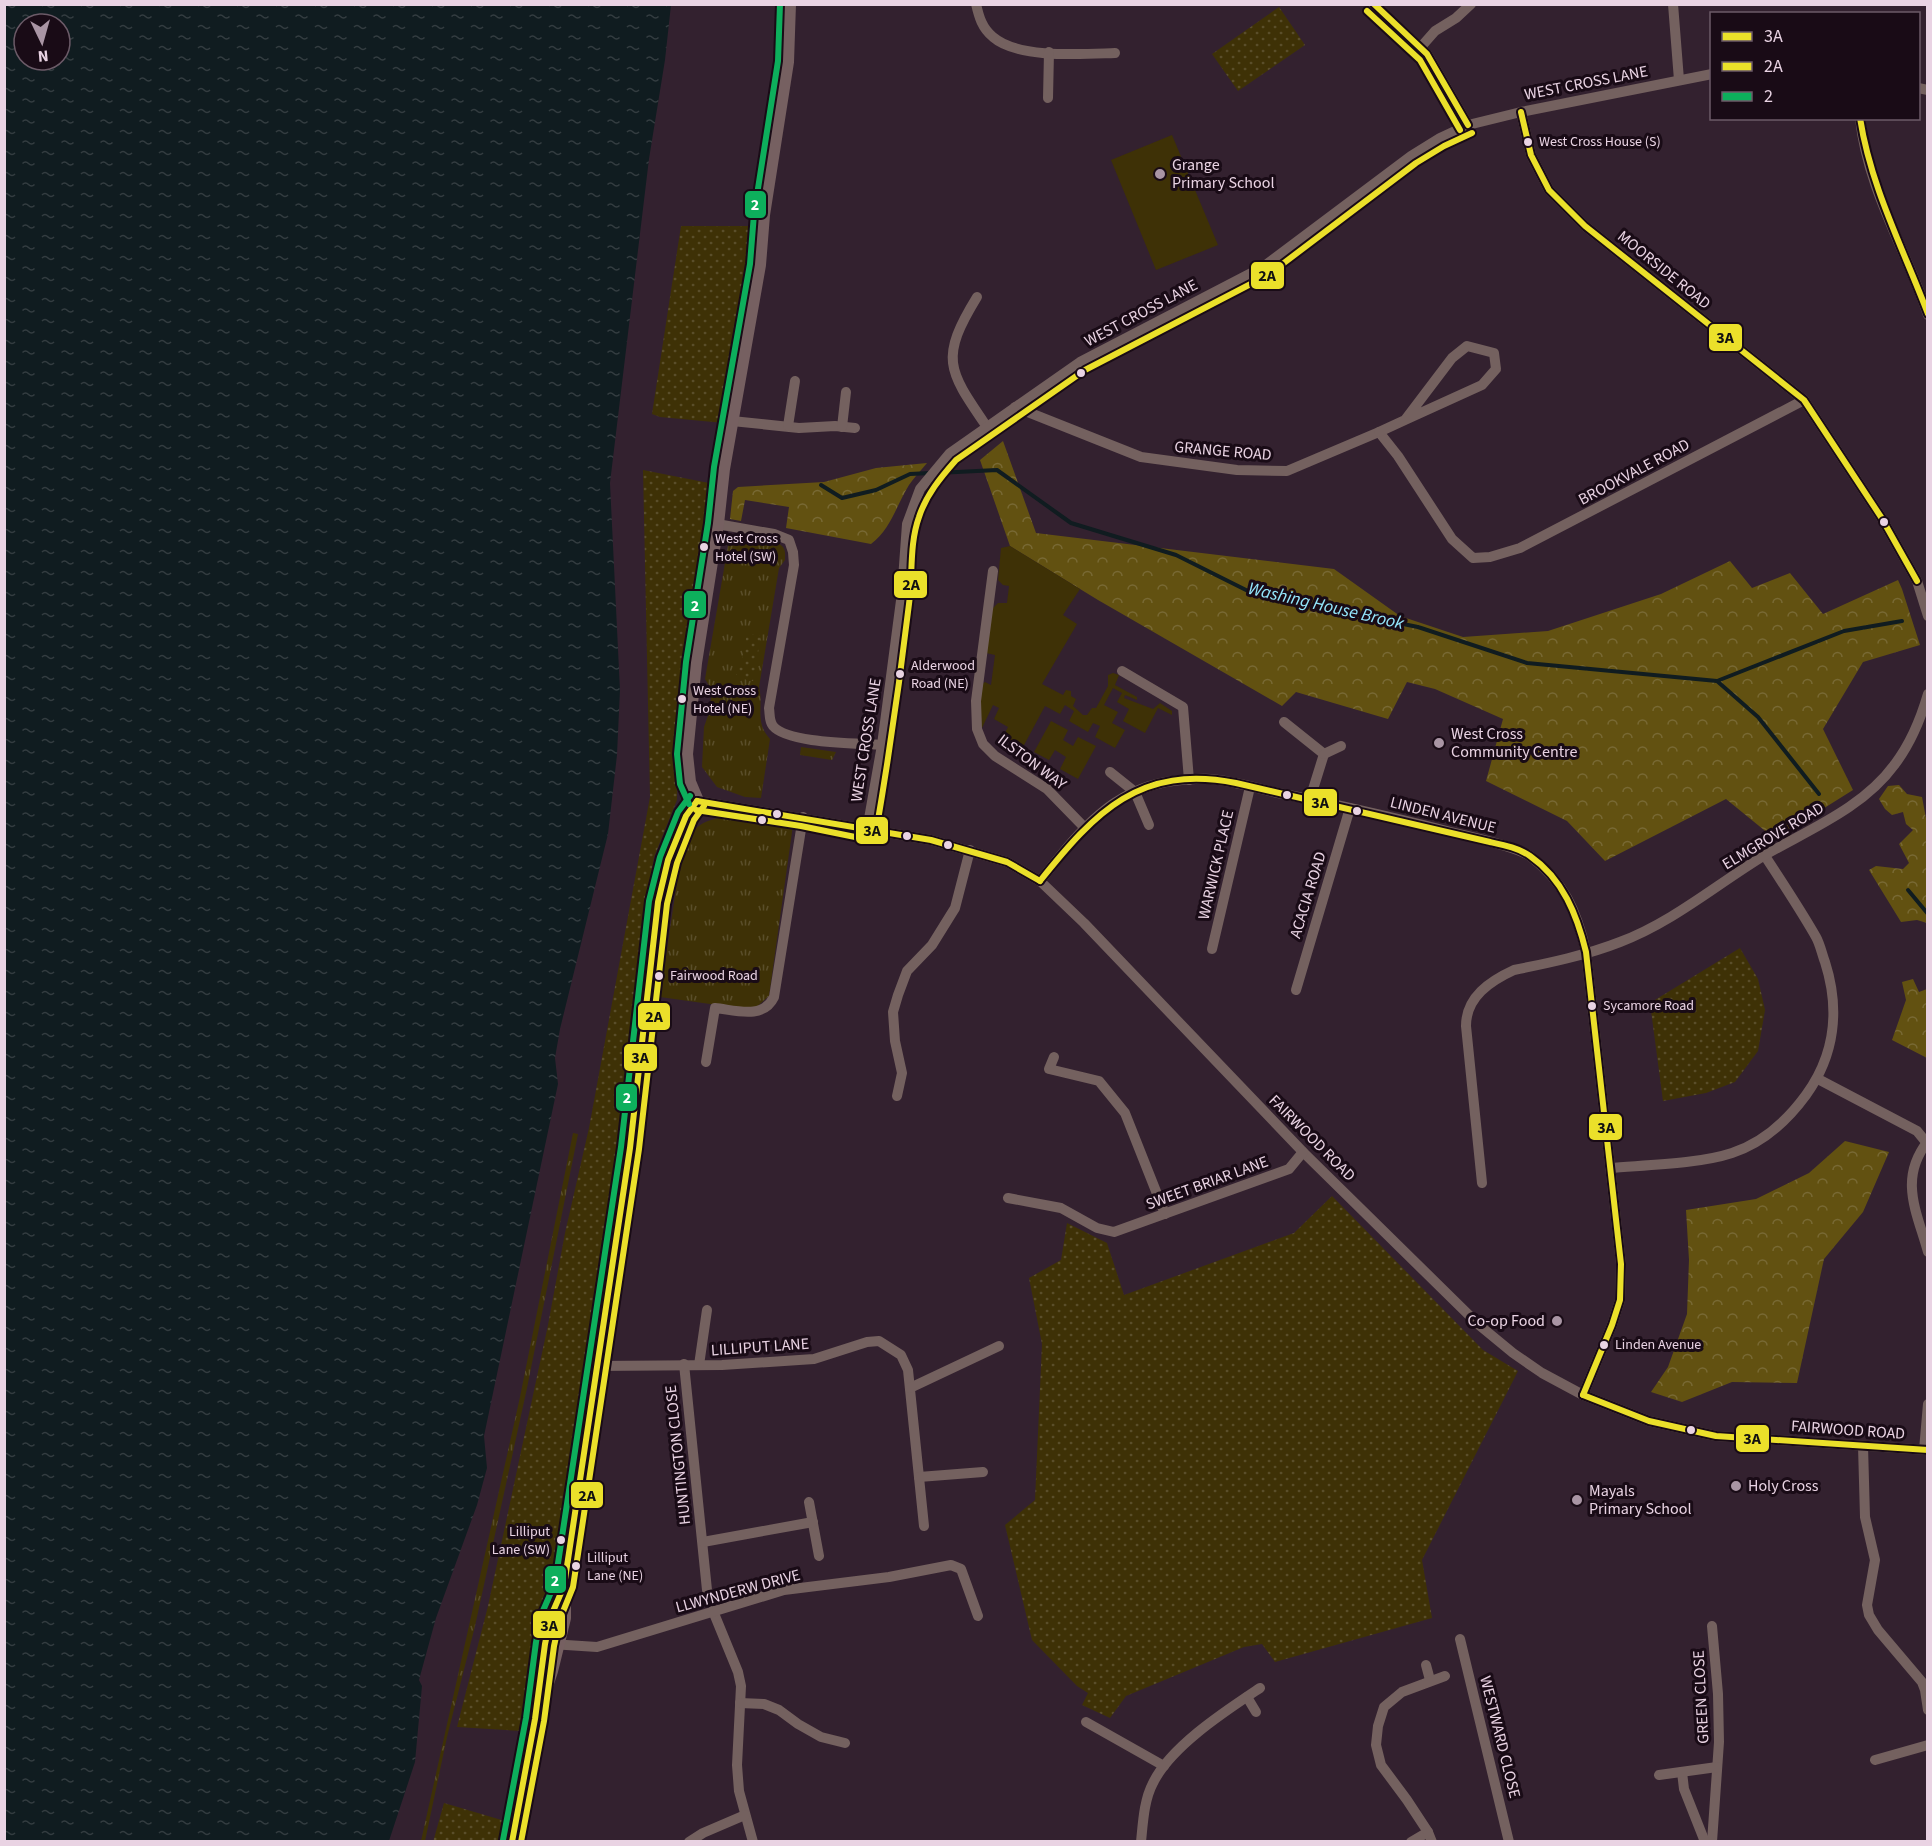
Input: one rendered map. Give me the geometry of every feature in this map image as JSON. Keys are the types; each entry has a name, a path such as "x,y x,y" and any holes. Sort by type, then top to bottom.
{"main road":[{"path":"512,1842 551,1644 564,1618 564,1586 630,1148 658,902 668,860 686,816 697,801 689,782 686,754 695,663 717,524 723,469 759,265 763,215 787,62 789,4"}],"street":[{"path":"976,4 981,22 992,37 1011,48 1071,54 1115,53"},
{"path":"1373,4 1427,54 1468,125"},
{"path":"1420,48 1436,31 1456,18 1471,4"},
{"path":"1673,4 1679,80"},
{"path":"1048,98 1049,52"},
{"name":"WEST CROSS LANE","path":"867,830 882,745 902,593 907,524 920,489 947,457 1080,362 1263,267 1412,156 1440,138 1468,125 1521,112 1710,74"},
{"name":"MOORSIDE ROAD","path":"1521,112 1531,154 1549,190 1586,226 1804,400 1881,517 1917,581 1928,616"},
{"path":"1860,120 1864,145 1882,203 1928,315"},
{"path":"977,297 957,332 952,348 952,361 955,375 963,391 987,427"},
{"name":"GRANGE ROAD","path":"1015,407 1141,457 1237,470 1287,471 1379,432 1482,385 1496,369 1494,353 1467,346 1452,358 1405,420"},
{"path":"789,426 795,381"},
{"path":"842,427 846,392"},
{"name":"BROOKVALE ROAD","path":"1379,432 1398,456 1452,539 1473,558 1490,557 1520,548 1804,400"},
{"path":"732,421 799,428 855,428"},
{"path":"717,524 774,534 789,540 793,552 794,565 771,698 770,721 782,733 818,741 882,745"},
{"name":"ILSTON WAY","path":"993,571 976,701 977,729 983,744 995,756 1047,789 1084,827"},
{"path":"1917,581 1928,576"},
{"path":"1122,671 1183,707 1189,780"},
{"name":"ELMGROVE ROAD","path":"1586,952 1621,942 1670,917 1765,856 1837,815 1868,793 1895,764 1915,731 1925,710 1928,694"},
{"path":"1284,722 1324,754"},
{"path":"1310,799 1324,754 1341,746"},
{"path":"1110,772 1135,792 1149,825"},
{"name":"LINDEN AVENUE","path":"1040,881 1084,827 1110,806 1135,792 1165,782 1211,779 1350,808 1486,841 1528,855 1556,881 1580,923 1586,952 1621,1264 1620,1300 1583,1395"},
{"name":"WARWICK PLACE","path":"1212,950 1250,787"},
{"name":"FAIRWOOD ROAD","path":"697,801 932,840 1007,862 1040,881 1084,923 1303,1152 1479,1325 1499,1343 1542,1373 1583,1395 1649,1420 1716,1436 1926,1450"},
{"name":"ACACIA ROAD","path":"1296,990 1350,808"},
{"path":"706,1062 711,1007 749,1012 759,1011 771,1003 774,997 802,817"},
{"path":"897,1096 902,1073 893,1012 898,995 907,971 933,945 954,908 970,850"},
{"path":"1610,1168 1706,1159 1750,1146 1781,1124 1818,1079 1832,1037 1834,1006 1831,980 1816,938 1765,856"},
{"path":"1482,1183 1466,1026 1468,1008 1479,993 1501,975 1586,952"},
{"path":"1054,1056 1049,1069 1099,1082 1125,1113 1165,1214"},
{"path":"1818,1079 1917,1131 1927,1141 1917,1158 1912,1184 1914,1211 1928,1252"},
{"name":"SWEET BRIAR LANE","path":"1008,1198 1061,1208 1097,1228 1114,1232 1289,1169 1303,1152"},
{"path":"699,1365 707,1310"},
{"name":"LILLIPUT LANE","path":"597,1366 699,1365 814,1359 867,1342 879,1341 901,1355 908,1370 924,1526"},
{"path":"910,1388 999,1346"},
{"name":"HUNTINGTON CLOSE","path":"684,1365 707,1590"},
{"path":"1926,1450 1928,1404"},
{"path":"1863,1446 1865,1517 1875,1560 1867,1605 1869,1615 1922,1682 1928,1710"},
{"path":"919,1477 983,1472"},
{"path":"809,1502 819,1556"},
{"name":"HUNTINGTON CLOSE","path":"703,1542 813,1522"},
{"name":"LLWYNDERW DRIVE","path":"551,1644 597,1647 784,1590 889,1577 951,1565 961,1569 978,1616"},
{"path":"713,1611 738,1672 741,1686 737,1765 739,1791 753,1842"},
{"name":"GREEN CLOSE","path":"1712,1626 1718,1694 1719,1742 1712,1842"},
{"name":"WESTWARD CLOSE","path":"1460,1639 1509,1842"},
{"path":"1426,1665 1430,1680"},
{"path":"1411,1842 1430,1837 1407,1800 1381,1766 1376,1745 1378,1726 1384,1707 1402,1692 1445,1676"},
{"path":"1140,1842 1145,1807 1153,1783 1164,1766 1194,1736 1221,1714 1260,1688"},
{"path":"1247,1697 1256,1712"},
{"path":"740,1703 764,1704 779,1710 821,1737 845,1743"},
{"path":"1086,1722 1164,1766"},
{"path":"1875,1760 1928,1745"},
{"name":"GREEN CLOSE","path":"1659,1775 1718,1767"},
{"path":"1682,1772 1684,1789 1705,1842"},
{"path":"688,1842 703,1833 746,1815"}],"green space":[{"path":"1279,7 1305,45 1238,91 1212,54"},
{"path":"1172,135 1218,245 1156,270 1111,160"},
{"path":"681,226 756,226 724,423 660,417 652,414"},
{"path":"1003,441 1036,533 1334,569 1400,616 1463,637 1548,631 1661,594 1730,561 1752,588 1790,573 1823,614 1898,580 1920,645 1863,662 1823,729 1853,790 1775,839 1726,799 1605,861 1567,821 1486,781 1503,719 1435,689 1407,682 1388,719 1296,692 1282,706 1098,600 1010,546 980,460"},
{"path":"927,463 909,485 884,531 871,544 786,528 789,507 745,500 741,521 730,519 733,491 738,487 824,482 876,468"},
{"path":"643,470 714,484 678,751 677,800 654,857 579,1440 522,1731 457,1727 488,1606 589,1128 650,797"},
{"path":"730,534 778,543 785,553 785,560 779,568 759,687 762,727 770,739 761,798 745,797 717,787 702,767 704,727 709,713 712,690 705,679"},
{"path":"1010,546 1080,589 1063,615 1077,624 1042,684 1063,695 1066,690 1071,691 1071,696 1076,699 1073,706 1083,715 1087,715 1092,708 1096,708 1108,686 1108,675 1113,673 1119,675 1115,685 1137,697 1137,700 1125,695 1124,698 1153,709 1160,703 1172,711 1172,715 1158,708 1145,733 1123,721 1129,709 1117,702 1122,693 1113,688 1104,705 1118,712 1112,723 1125,730 1115,748 1095,737 1100,726 1093,723 1088,732 1069,721 1074,711 1065,705 1060,714 1045,706 1023,747 1003,737 1008,727 994,719 999,708 993,705 981,730 980,686 985,682 991,685 995,655 986,653 992,609 998,603 1007,603 1009,586 1003,585 998,580 1001,548"},
{"path":"747,633 761,636 753,681 746,680 746,676 736,675 739,660 742,660"},
{"path":"1051,721 1068,730 1063,740 1073,746 1078,737 1096,746 1078,779 1060,769 1066,757 1055,750 1049,760 1034,752"},
{"path":"801,747 836,752 832,760 800,755"},
{"path":"1899,785 1907,794 1922,797 1928,829 1927,923 1917,920 1901,922 1869,870 1876,866 1903,869 1909,863 1899,844 1913,830 1906,824 1903,812 1892,815 1879,799 1888,786"},
{"path":"723,817 793,825 769,996 753,1010 660,997 682,848 698,826"},
{"path":"1740,948 1758,979 1765,1010 1758,1051 1735,1082 1706,1093 1663,1101 1650,1003"},
{"path":"1913,979 1919,992 1927,989 1927,1058 1892,1040 1906,1000 1902,982"},
{"path":"573,1133 578,1134 527,1388 425,1841 421,1841 520,1397"},
{"path":"1845,1141 1889,1152 1863,1212 1824,1259 1797,1383 1732,1382 1682,1402 1651,1392 1668,1367 1687,1314 1689,1260 1686,1210 1756,1199 1809,1173"},
{"path":"1332,1196 1483,1350 1518,1371 1422,1560 1432,1618 1275,1662 1262,1644 1244,1647 1126,1696 1110,1718 1082,1705 1088,1693 1077,1686 1032,1640 1005,1525 1035,1500 1042,1344 1029,1278 1061,1260 1067,1223 1107,1243 1124,1295 1294,1233"},
{"path":"444,1803 512,1823 507,1841 433,1842"}],"water":[{"path":"5,4 671,5 665,60 649,159 610,483 620,690 617,755 608,834 560,1029 555,1058 558,1084 484,1436 487,1468 477,1505 436,1618 419,1680 422,1686 415,1762 389,1841 5,1841"}],"waterway":[{"name":"Washing House Brook","path":"937,473 997,470 1071,523 1176,555 1254,594 1418,627 1527,663 1717,681 1844,631 1902,621"},
{"name":"Washing House Brook","path":"821,485 842,498 876,490 910,474 930,473"},
{"name":"Washing House Brook","path":"1717,681 1758,717 1819,794"},
{"name":"Washing House Brook","path":"1908,890 1928,914"}],"transit line":[{"name":"2","path":"689,804 680,784 677,754 686,662 708,523 714,467 750,264 754,214 778,61 780,4"},
{"name":"3A","path":"1374,4 1427,54 1468,125"},
{"name":"2A","path":"1367,11 1420,60 1460,130"},
{"name":"3A","path":"1521,112 1531,155 1549,190 1585,226 1804,400 1881,517 1917,581"},
{"name":"3A","path":"1860,120 1880,193 1928,314"},
{"name":"2A","path":"876,832 902,661 916,528 926,501 950,466 1085,370 1268,275 1416,163 1472,133"},
{"name":"3A","path":"1040,881 1080,834 1123,799 1146,787 1173,781 1202,779 1236,783 1506,846 1526,853 1542,865 1567,899 1586,952 1621,1264 1620,1300 1583,1395"},
{"name":"2","path":"503,1840 526,1718 536,1642 542,1613 555,1583 621,1147 649,901 660,857 678,812 690,796"},
{"name":"3A","path":"697,801 931,840 1007,862 1040,881"},
{"name":"3A","path":"512,1842 535,1719 545,1644 551,1616 564,1586 630,1148 658,902 668,860 686,816 697,801"},
{"name":"2A","path":"521,1842 544,1721 554,1646 560,1619 573,1587 639,1149 667,904 677,863 694,820 704,806"},
{"name":"2A","path":"696,810 801,826 865,839"},
{"name":"3A","path":"1583,1395 1649,1421 1716,1436 1928,1450"}],"place":[{"name":"West Cross House (S)","path":"1528,142"},
{"name":"Grange Primary School","path":"1160,174"},
{"name":"West Cross Hotel (SW)","path":"704,547"},
{"name":"Alderwood Road (NE)","path":"900,674"},
{"name":"West Cross Hotel (NE)","path":"682,699"},
{"name":"West Cross Community Centre","path":"1439,743"},
{"name":"Fairwood Road","path":"659,976"},
{"name":"Sycamore Road","path":"1592,1006"},
{"name":"Co-op Food","path":"1557,1321"},
{"name":"Linden Avenue","path":"1604,1345"},
{"name":"Holy Cross","path":"1736,1486"},
{"name":"Mayals Primary School","path":"1577,1500"},
{"name":"Lilliput Lane (SW)","path":"561,1540"},
{"name":"Lilliput Lane (NE)","path":"576,1566"}]}
